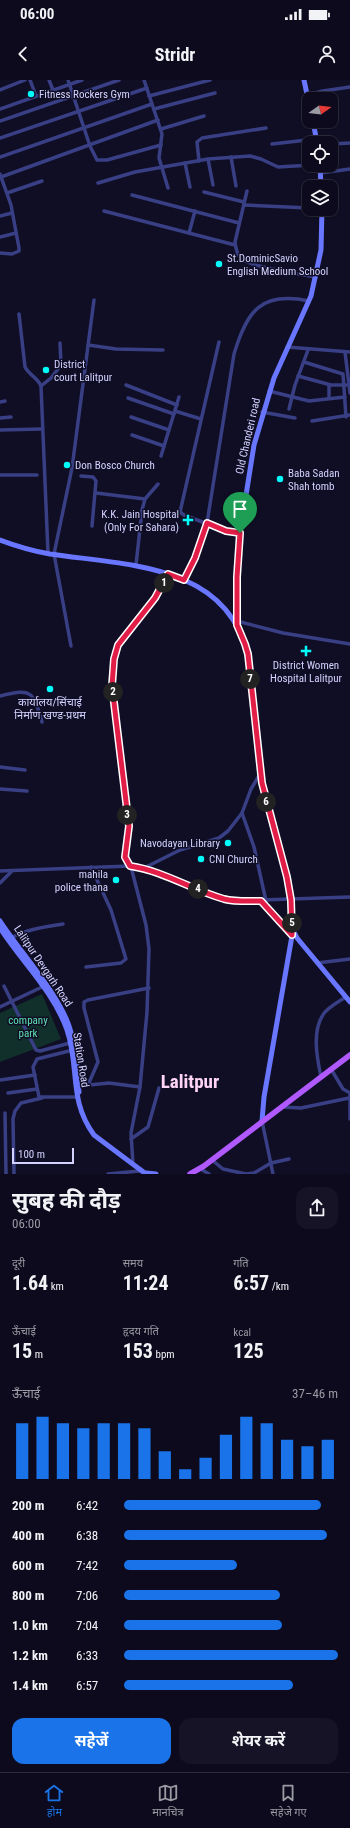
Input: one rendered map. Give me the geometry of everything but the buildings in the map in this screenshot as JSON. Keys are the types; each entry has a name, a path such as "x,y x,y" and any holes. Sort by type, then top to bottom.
{"main road":[{"path":"190,1174 212,1160 349,1056"}],"street":[{"path":"0,90 25,80"},
{"path":"30,80 36,96"},
{"path":"49,80 53,90"},
{"path":"0,109 53,90 69,82 82,80"},
{"path":"0,122 119,80"},
{"path":"149,96 210,80"},
{"path":"304,80 306,92"},
{"path":"145,81 161,129 162,138 158,153 168,188"},
{"path":"69,82 95,158 100,161 161,145"},
{"path":"320,92 350,87"},
{"path":"0,138 147,88"},
{"path":"154,109 215,93"},
{"path":"0,157 152,104"},
{"path":"161,129 204,116"},
{"path":"0,253 17,252 19,248 7,193 1,176 90,146 158,120"},
{"path":"199,161 197,142 202,138 266,128"},
{"path":"272,144 302,142"},
{"path":"338,144 350,143"},
{"path":"98,183 162,167 208,159 256,157 278,167 302,166"},
{"path":"231,158 236,186"},
{"path":"208,159 213,185"},
{"path":"185,163 190,187"},
{"path":"321,180 321,173 350,169"},
{"path":"7,193 42,181"},
{"path":"247,191 235,246 238,254 247,262 316,277"},
{"path":"204,192 244,204 302,208"},
{"path":"132,196 239,223"},
{"path":"104,211 235,246"},
{"path":"189,233 195,211"},
{"path":"0,216 12,213"},
{"name":"Old Chanderi road","path":"237,623 237,577 240,533 254,445 269,391 287,347 308,304 316,277 321,250 322,216"},
{"path":"0,237 16,233"},
{"path":"184,580 199,547 207,523 234,354 241,330 246,320 255,310 270,301 286,297 308,304"},
{"path":"51,554 72,468 83,394 94,300"},
{"path":"19,314 25,367 28,373 39,381 41,386 42,429 51,554 71,646"},
{"path":"219,342 180,509 181,513 226,531 240,533"},
{"path":"41,386 51,378 61,365 60,344"},
{"path":"88,345 116,349 163,350"},
{"path":"287,347 308,350 350,352"},
{"path":"289,409 298,376 308,350"},
{"path":"312,421 348,416 345,396 347,386 345,352"},
{"path":"304,362 342,373 350,393"},
{"path":"298,376 329,385 347,386"},
{"path":"126,385 177,405"},
{"path":"329,385 329,398"},
{"path":"269,391 309,401 345,396"},
{"path":"161,456 179,397"},
{"path":"128,398 174,412 201,418"},
{"path":"0,402 5,401"},
{"path":"262,412 295,418"},
{"path":"0,418 11,417"},
{"path":"131,417 169,430"},
{"path":"0,430 42,429"},
{"path":"132,435 164,446"},
{"path":"0,475 37,475"},
{"path":"81,476 90,476 95,479 96,493 92,526"},
{"path":"136,565 142,510 145,499 158,484"},
{"path":"96,493 145,499"},
{"path":"0,540 51,554 136,565 171,575 200,588 216,600 237,623 248,654 261,774 268,807 287,877 291,900 293,933 265,1091 262,1121 273,1174"},
{"path":"142,1172 133,1164 131,1139 140,1087 149,988 148,936 127,859 129,826 112,686 114,659 118,645 171,575"},
{"path":"237,623 283,633 350,644"},
{"path":"0,696 16,692 27,692 32,696 36,703 42,722"},
{"path":"0,767 25,770"},
{"path":"144,868 180,850 219,838 228,831 242,813 251,789 261,774"},
{"path":"0,789 27,791"},
{"path":"242,813 254,847 266,901"},
{"path":"0,871 11,872 130,866 144,868 225,899 266,901 350,897"},
{"path":"86,967 121,963 126,959 111,910 91,867"},
{"path":"0,883 11,872"},
{"path":"261,901 293,933 348,1000 326,1010 321,1020 316,1047 321,1077"},
{"name":"Lalitpur Devgarh Road","path":"0,922 46,986 70,1027 79,1086 78,1097 85,1113 99,1137 133,1164"},
{"path":"11,938 22,932 63,924"},
{"name":"Station Road","path":"0,928 42,987 63,1022 70,1044 74,1050 78,1097"},
{"path":"318,963 350,959"},
{"path":"4,986 36,1050 40,1051 70,1044"},
{"path":"0,1007 42,987"},
{"path":"88,1085 98,1062 84,1008 84,1002 149,988"},
{"path":"43,1098 39,1097 33,1067 37,1059 74,1050"},
{"path":"331,1069 343,1089 350,1095 350,1119"},
{"path":"0,1080 35,1075"},
{"path":"79,1086 109,1083 140,1087"},
{"path":"131,1139 148,1127 159,1088"},
{"path":"8,1093 37,1089"},
{"path":"281,1107 301,1108 350,1095"},
{"path":"14,1174 13,1119 15,1111 21,1103 43,1098 78,1097"},
{"path":"5,1113 6,1174"},
{"path":"212,1160 222,1169 246,1174 254,1173 270,1164 289,1159"},
{"path":"199,1168 209,1174"},
{"path":"108,1174 142,1172 156,1174"}],"green space":[{"name":"company park","path":"42,994 61,1039 0,1062 0,1013"}],"place":[{"name":"Fitness Rockers Gym","path":"31,94"},
{"name":"St.DominicSavio English Medium School","path":"219,264"},
{"name":"District court Lalitpur","path":"46,370"},
{"name":"Don Bosco Church","path":"67,465"},
{"name":"Baba Sadan Shah tomb","path":"280,479"},
{"name":"K.K. Jain Hospital (Only For Sahara)","path":"188,520"},
{"name":"District Women Hospital Lalitpur","path":"306,651"},
{"name":"कार्यालय/सिंचाई निर्माण खण्ड-प्रथम","path":"50,689"},
{"name":"Navodayan Library","path":"228,843"},
{"name":"CNI Church","path":"201,859"},
{"name":"mahila police thana","path":"116,880"}],"district":[{"name":"Lalitpur","path":"190,1081"}],"route":[{"path":"207,523 226,531 240,533 236,601 237,625 248,654 262,783 287,877 291,900 292,935 261,901 236,901 225,899 162,874 144,868 130,866 130,863 125,857 128,844 129,826 112,686 115,652 118,645 158,594 168,574 184,580 202,541 207,523"}]}
